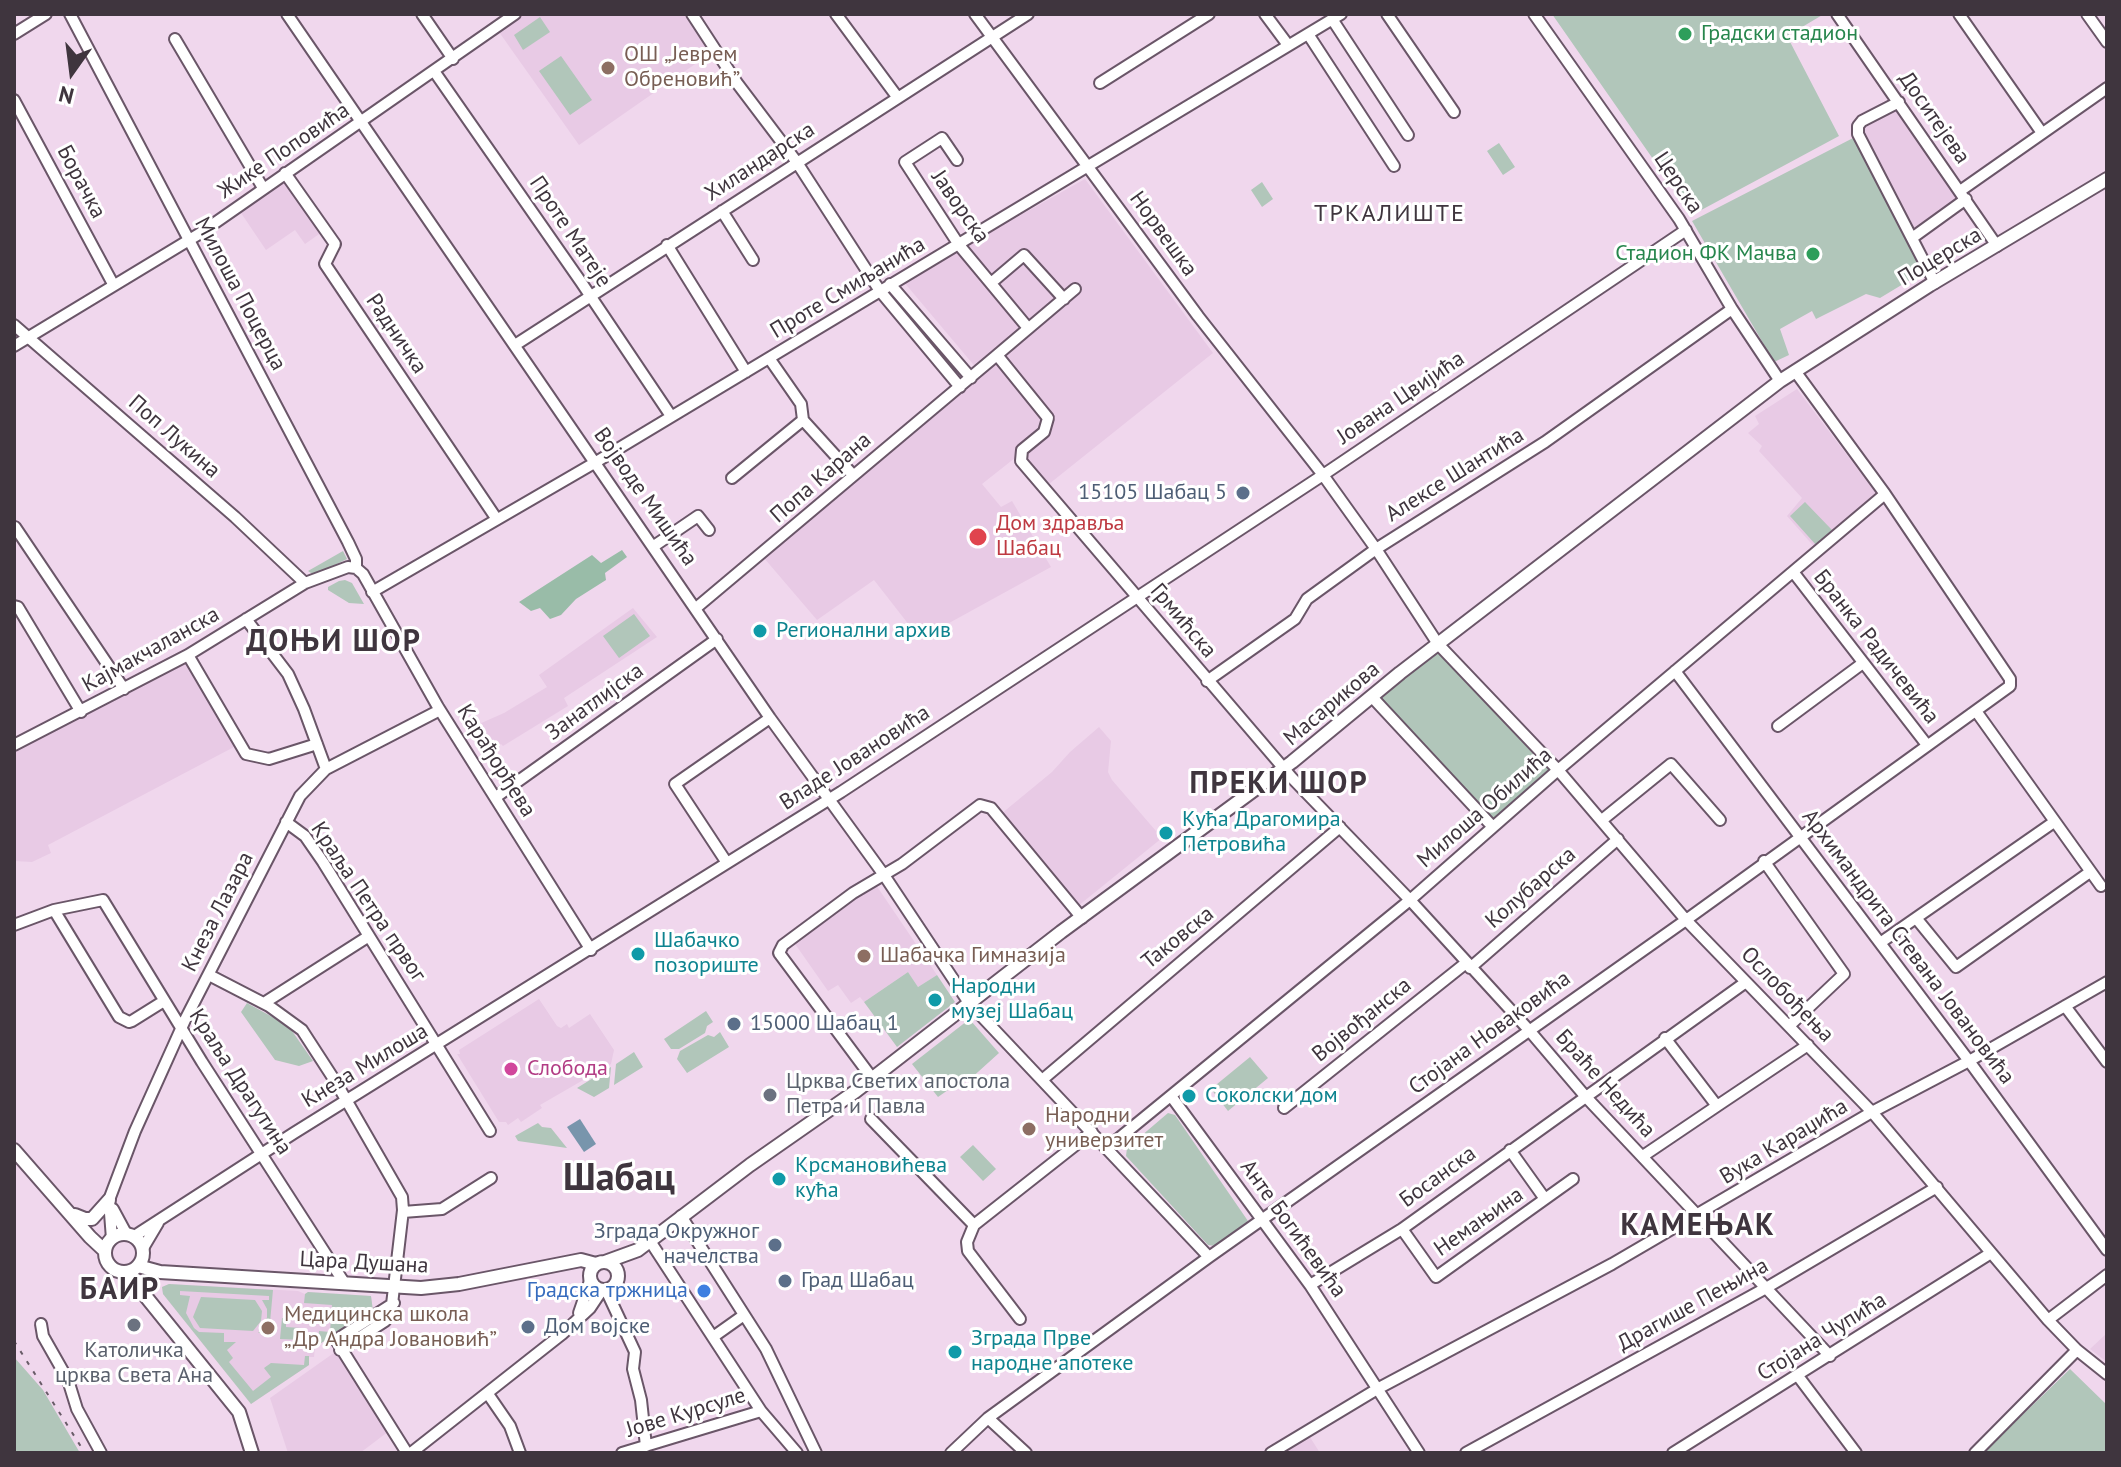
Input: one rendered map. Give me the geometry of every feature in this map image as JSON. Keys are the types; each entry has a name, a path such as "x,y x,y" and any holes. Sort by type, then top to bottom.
{"main road":[{"name":"Поцерска","path":"1795,371 2107,179"},
{"name":"Масарикова","path":"736,1176 872,1078 1284,768 1438,644 1795,371"},
{"path":"14,1150 90,1237 109,1243 130,1236 149,1302 239,1412 252,1453"},
{"name":"Цара Душана","path":"618,1276 638,1250 736,1176"},
{"path":"73,1216 89,1220 109,1200"},
{"path":"109,1243 109,1265 119,1272 137,1262"},
{"name":"Цара Душана","path":"137,1262 158,1266 166,1272 395,1287 438,1286 581,1260 600,1263 638,1250"},
{"path":"600,1263 616,1268 618,1276 615,1285 604,1290 596,1288 590,1280 591,1271 600,1263"},
{"name":"Цара Душана","path":"552,1267 576,1270 590,1280"},
{"path":"149,1302 150,1281 166,1272"}],"street":[{"path":"14,34 46,14"},
{"name":"Милоша Поцерца","path":"70,14 350,546 357,562 356,568 372,592"},
{"name":"Војводе Мишића","path":"287,14 770,718 884,875 969,1003 1209,1257"},
{"path":"422,14 453,59"},
{"name":"Жике Поповића","path":"14,346 190,240 515,14"},
{"path":"692,14 737,83 796,161 880,291 960,387"},
{"path":"836,14 898,98"},
{"name":"Норвешка","path":"975,14 1198,316 1323,475 1376,549"},
{"name":"Хиландарска","path":"515,345 1028,14"},
{"path":"1100,83 1209,14"},
{"path":"1265,14 1288,45"},
{"path":"1387,14 1454,112"},
{"name":"Церска","path":"1534,14 1686,230 1732,309 1780,381"},
{"name":"Доситејева","path":"1837,14 1997,246"},
{"path":"1959,14 2042,133"},
{"path":"2087,14 2107,42"},
{"path":"1337,17 1408,135"},
{"name":"Проте Смиљанића","path":"372,592 596,462 1337,17"},
{"path":"1308,34 1394,166"},
{"path":"175,39 263,188"},
{"name":"Проте Матеје","path":"434,71 671,416"},
{"path":"1912,238 2042,133 2107,88"},
{"name":"Борачка","path":"14,100 113,284"},
{"path":"1899,102 1862,121 1857,130 1935,283"},
{"name":"Јаворска","path":"957,160 942,138 905,162 959,245 1028,328"},
{"name":"Радничка","path":"285,173 335,244 325,264 496,518"},
{"path":"722,211 753,260"},
{"name":"Јована Цвијића","path":"1138,598 1686,230"},
{"path":"667,245 746,372"},
{"path":"991,283 1024,255 1064,299"},
{"path":"890,284 971,378"},
{"name":"Попа Карана","path":"696,608 1075,289"},
{"name":"Алексе Шантића","path":"1207,681 1295,619 1307,599 1376,549 1545,442 1732,309"},
{"name":"Поп Лукина","path":"14,325 235,517 305,583"},
{"name":"Грмићска","path":"997,355 1048,418 1044,432 1022,450 1021,461 1284,768"},
{"path":"769,358 801,404 803,420 853,475"},
{"path":"1795,371 1885,494"},
{"path":"732,478 803,420"},
{"name":"Милоша Обилића","path":"1107,1148 1410,900 1492,826 1885,494"},
{"name":"Стојана Новаковића","path":"951,1453 988,1418 1209,1257 1686,920 1799,835 2010,686 2010,679 1885,494"},
{"path":"654,546 698,516 709,530"},
{"path":"15,527 124,689"},
{"name":"Ослобођења","path":"1376,549 1438,644 1558,770 1686,920 1872,1112 2048,1320 2077,1350 2107,1374"},
{"name":"Кајмакчаланска","path":"14,745 188,655 305,583 348,567 356,568"},
{"name":"Бранка Радичевића","path":"1794,573 1927,745"},
{"name":"Карађорђева","path":"372,592 440,710 591,950"},
{"name":"Владе Јовановића","path":"591,950 830,800 1138,598"},
{"path":"14,606 18,607 81,712"},
{"path":"246,619 288,674 326,769"},
{"name":"Занатлијска","path":"496,797 717,639"},
{"path":"188,655 246,754 269,759 317,744"},
{"path":"1778,726 1863,663"},
{"name":"Архимандрита Стевана Јовановића","path":"1675,671 1969,1061 2107,1250"},
{"path":"1373,698 1492,826"},
{"name":"Кнеза Лазара","path":"109,1243 109,1200 135,1131 181,1028 300,796 326,769 440,710"},
{"path":"1976,711 2101,886"},
{"path":"727,863 675,784 770,718"},
{"path":"1602,820 1671,764 1720,820"},
{"name":"Браће Недића","path":"1284,768 1410,900 1585,1096 1830,1356"},
{"path":"872,1078 779,953 783,945 847,897 938,836 974,807 986,805 1082,918"},
{"name":"Краља Петра првог","path":"286,822 310,843 490,1131"},
{"path":"1880,943 2054,822"},
{"name":"Таковска","path":"1042,1080 1340,827"},
{"name":"Колубарска","path":"1468,966 1618,839"},
{"path":"1764,861 1844,974 1789,1026"},
{"path":"1916,918 1956,967 2090,872"},
{"name":"Краља Драгутина","path":"54,910 103,900 345,1284"},
{"path":"14,925 54,910 119,1017 132,1021 164,1001"},
{"path":"264,1003 369,936"},
{"name":"Кнеза Милоша","path":"130,1236 591,950"},
{"name":"Војвођанска","path":"1284,1108 1468,966"},
{"path":"209,975 264,1003 302,1030 402,1197 403,1212 391,1313 385,1321 340,1350 409,1453 488,1394 571,1325 604,1290 635,1352 633,1369 641,1400 646,1446"},
{"name":"Босанска","path":"1310,1285 1402,1229 1746,982"},
{"name":"Вука Караџића","path":"1271,1453 1379,1388 1700,1215 1872,1112 2107,982"},
{"path":"2065,1006 2107,1062"},
{"path":"1665,1038 1717,1106"},
{"path":"1643,1156 1808,1045"},
{"name":"Анте Богићевића","path":"1171,1096 1310,1285 1419,1453"},
{"path":"871,1119 977,1222"},
{"path":"1020,1319 968,1251 967,1242 977,1222 1092,1132"},
{"name":"Немањина","path":"1402,1229 1436,1277 1545,1199 1510,1150"},
{"path":"403,1212 442,1209 491,1178"},
{"path":"1545,1199 1573,1179"},
{"name":"Драгише Пењина","path":"1466,1453 1766,1288 1937,1187"},
{"path":"109,1200 115,1217 130,1236"},
{"path":"681,1216 766,1349 816,1453"},
{"name":"Кнеза Милоша","path":"137,1262 161,1218"},
{"path":"650,1241 761,1411 797,1453"},
{"name":"Стојана Чупића","path":"1673,1453 1991,1253"},
{"path":"2048,1320 2107,1275"},
{"path":"571,1325 585,1301 590,1280"},
{"path":"713,1337 744,1315"},
{"path":"41,1324 43,1336 68,1380 77,1409 101,1453"},
{"path":"1975,1453 2077,1350"},
{"path":"1798,1376 1856,1453"},
{"path":"488,1394 510,1426 520,1453"},
{"name":"Јове Курсуле","path":"622,1453 761,1411"},
{"path":"988,1418 1026,1453"}],"shaded area":[{"name":"ОШ „Јеврем Обреновић”","path":"525,14 684,14 711,53 579,145 499,32"},
{"path":"1898,107 1958,200 1912,229 1861,132 1862,125"},
{"path":"285,178 322,232 305,244 295,230 266,250 239,210"},
{"path":"1085,179 1213,353 1049,484 1020,454 982,484 1001,507 1012,501 1051,567 920,639 874,580 817,620 764,558 983,376 903,281"},
{"path":"1797,389 1878,496 1817,550 1787,516 1802,498 1759,451 1762,446 1748,433 1759,424 1755,416"},
{"path":"633,608 657,637 564,698 568,706 485,754 470,728 504,713 547,687 539,675"},
{"path":"189,661 234,747 48,845 51,853 32,862 14,861 14,752"},
{"path":"1099,727 1111,741 1108,772 1112,780 1162,838 1078,906 1001,814 1052,772"},
{"name":"Шабачка Гимназија","path":"874,882 937,975 918,987 908,972 864,1002 860,997 851,1003 838,985 828,991 793,941"},
{"path":"539,999 561,1028 567,1024 569,1028 590,1014 614,1050 611,1064 540,1105 542,1108 521,1122 518,1118 508,1125 499,1122 457,1054"},
{"name":"Медицинска школа „Др Андра Јовановић”","path":"169,1284 371,1296 373,1311 315,1347 314,1357 309,1357 309,1365 251,1404 163,1294 162,1287"},
{"path":"2107,1333 2107,1362 2090,1349"},
{"path":"338,1350 389,1431 360,1453 288,1453 270,1398"},
{"path":"1308,1434 1320,1453 1278,1453"}],"green space":[{"path":"1552,14 1824,14 1787,36 1839,136 1692,215"},
{"path":"540,17 550,32 523,50 514,35"},
{"path":"561,56 592,100 570,115 539,71"},
{"name":"Стадион ФК Мачва","path":"1855,137 1923,272 1880,298 1866,294 1816,319 1812,311 1780,329 1789,355 1774,362 1692,221"},
{"path":"1499,143 1515,167 1503,175 1487,151"},
{"path":"1262,182 1273,199 1262,207 1251,190"},
{"path":"1805,502 1832,530 1816,545 1790,516"},
{"path":"622,550 627,557 605,573 606,580 576,599 561,615 550,619 540,608 531,611 519,602 592,555 601,563"},
{"path":"343,551 347,559 314,575 308,571"},
{"path":"339,581 352,583 364,604 349,603 328,590"},
{"path":"634,614 650,636 619,658 603,636"},
{"path":"1438,653 1549,770 1492,820 1376,700"},
{"path":"908,972 918,987 937,975 955,1002 897,1047 864,1002"},
{"path":"247,1003 292,1031 313,1061 299,1066 275,1060 241,1012"},
{"path":"706,1011 713,1022 707,1026 705,1033 679,1049 671,1049 664,1039"},
{"path":"971,1021 999,1053 968,1081 961,1081 938,1097 912,1064"},
{"path":"720,1032 729,1047 687,1073 677,1059 680,1051 708,1035 714,1037"},
{"path":"634,1052 643,1067 614,1085 616,1064"},
{"path":"1250,1057 1268,1078 1228,1111 1211,1089"},
{"path":"611,1067 609,1088 594,1097 577,1088"},
{"path":"1168,1113 1175,1115 1248,1221 1215,1246 1208,1245 1126,1156 1127,1148"},
{"path":"538,1123 551,1128 567,1148 518,1141 515,1136"},
{"path":"973,1145 996,1169 983,1181 960,1157"},
{"path":"169,1284 273,1290 269,1333 258,1333 264,1328 267,1317 262,1300 269,1300 269,1296 180,1291 180,1295 190,1296 186,1313 194,1328 199,1332 224,1333 224,1342 236,1342 227,1350 233,1358 229,1362 253,1391 271,1377 264,1368 271,1363 304,1365 305,1356 309,1356 309,1365 251,1404 163,1294 162,1287"},
{"path":"308,1292 371,1296 373,1311 318,1345 319,1331 330,1332 332,1305 304,1303"},
{"path":"201,1297 255,1300 262,1311 261,1321 253,1331 200,1328 193,1317"},
{"path":"282,1318 286,1318 286,1327 301,1328 302,1340 280,1339"},
{"path":"14,1357 43,1390 80,1453 14,1453"},
{"path":"2070,1369 2107,1405 2107,1453 1983,1453"}],"water":[{"path":"580,1119 596,1144 584,1152 567,1127"}],"railway":[{"path":"14,1341 85,1453"}],"place":[{"name":"Градски стадион","path":"1685,34"},
{"name":"ОШ „Јеврем Обреновић”","path":"608,68"},
{"name":"Стадион ФК Мачва","path":"1813,254"},
{"name":"15105 Шабац 5","path":"1243,493"},
{"name":"Дом здравља Шабац","path":"978,537"},
{"name":"Регионални архив","path":"760,631"},
{"name":"Кућа Драгомира Петровића","path":"1166,833"},
{"name":"Шабачко позориште","path":"638,954"},
{"name":"Шабачка Гимназија","path":"864,956"},
{"name":"Народни музеј Шабац","path":"935,1000"},
{"name":"15000 Шабац 1","path":"734,1024"},
{"name":"Слобода","path":"511,1069"},
{"name":"Црква Светих апостола Петра и Павла","path":"770,1095"},
{"name":"Соколски дом","path":"1189,1096"},
{"name":"Народни универзитет","path":"1029,1129"},
{"name":"Крсмановићева кућа","path":"779,1179"},
{"name":"Зграда Окружног начелства","path":"775,1245"},
{"name":"Град Шабац","path":"785,1281"},
{"name":"Градска тржница","path":"704,1291"},
{"name":"Католичка црква Света Ана","path":"134,1325"},
{"name":"Дом војске","path":"528,1327"},
{"name":"Медицинска школа „Др Андра Јовановић”","path":"268,1328"},
{"name":"Зграда Прве народне апотеке","path":"955,1352"}],"district":[{"name":"ТРКАЛИШТЕ","path":"1390,214"},
{"name":"ДОЊИ ШОР","path":"334,642"},
{"name":"ПРЕКИ ШОР","path":"1279,784"},
{"name":"Шабац","path":"619,1179"},
{"name":"КАМЕЊАК","path":"1698,1226"},
{"name":"БАИР","path":"120,1290"}]}
